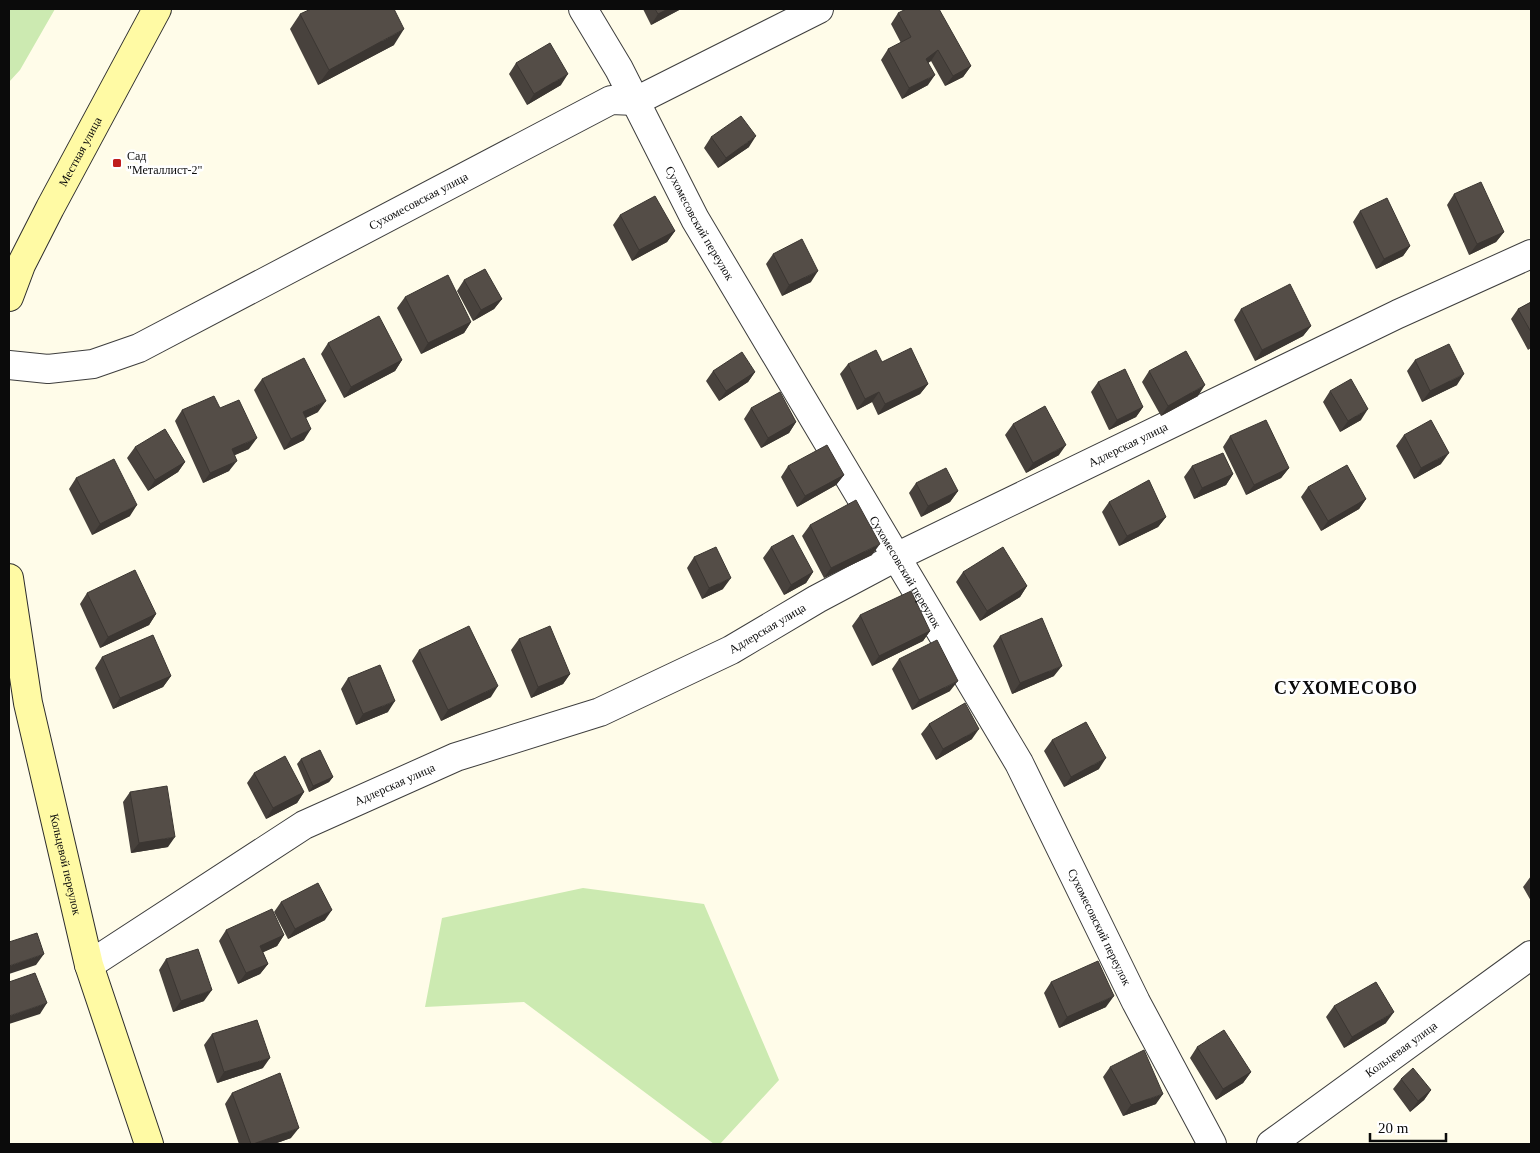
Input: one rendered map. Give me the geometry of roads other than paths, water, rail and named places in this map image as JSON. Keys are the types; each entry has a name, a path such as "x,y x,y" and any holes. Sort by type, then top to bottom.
{"main road":[{"name":"Местная улица","path":"9,297 21,265 50,208 158,9"},
{"name":"Кольцевой переулок","path":"9,578 28,703 89,965 150,1144"}],"street":[{"name":"Сухомесовский переулок","path":"583,9 619,69 695,219 1019,763 1136,1002 1212,1144"},
{"path":"636,102 819,9"},
{"name":"Сухомесовская улица","path":"9,365 48,369 93,364 139,348 611,100 636,102"},
{"name":"Адлерская улица","path":"89,965 304,825 456,756 600,712 731,650 817,599 896,557 1389,318 1531,254"},
{"name":"Кольцевая улица","path":"1271,1144 1531,955"}],"place":[{"name":"Сад \"Металлист-2\"","path":"117,163"}],"district":[{"name":"СУХОМЕСОВО","path":"1346,688"}]}
